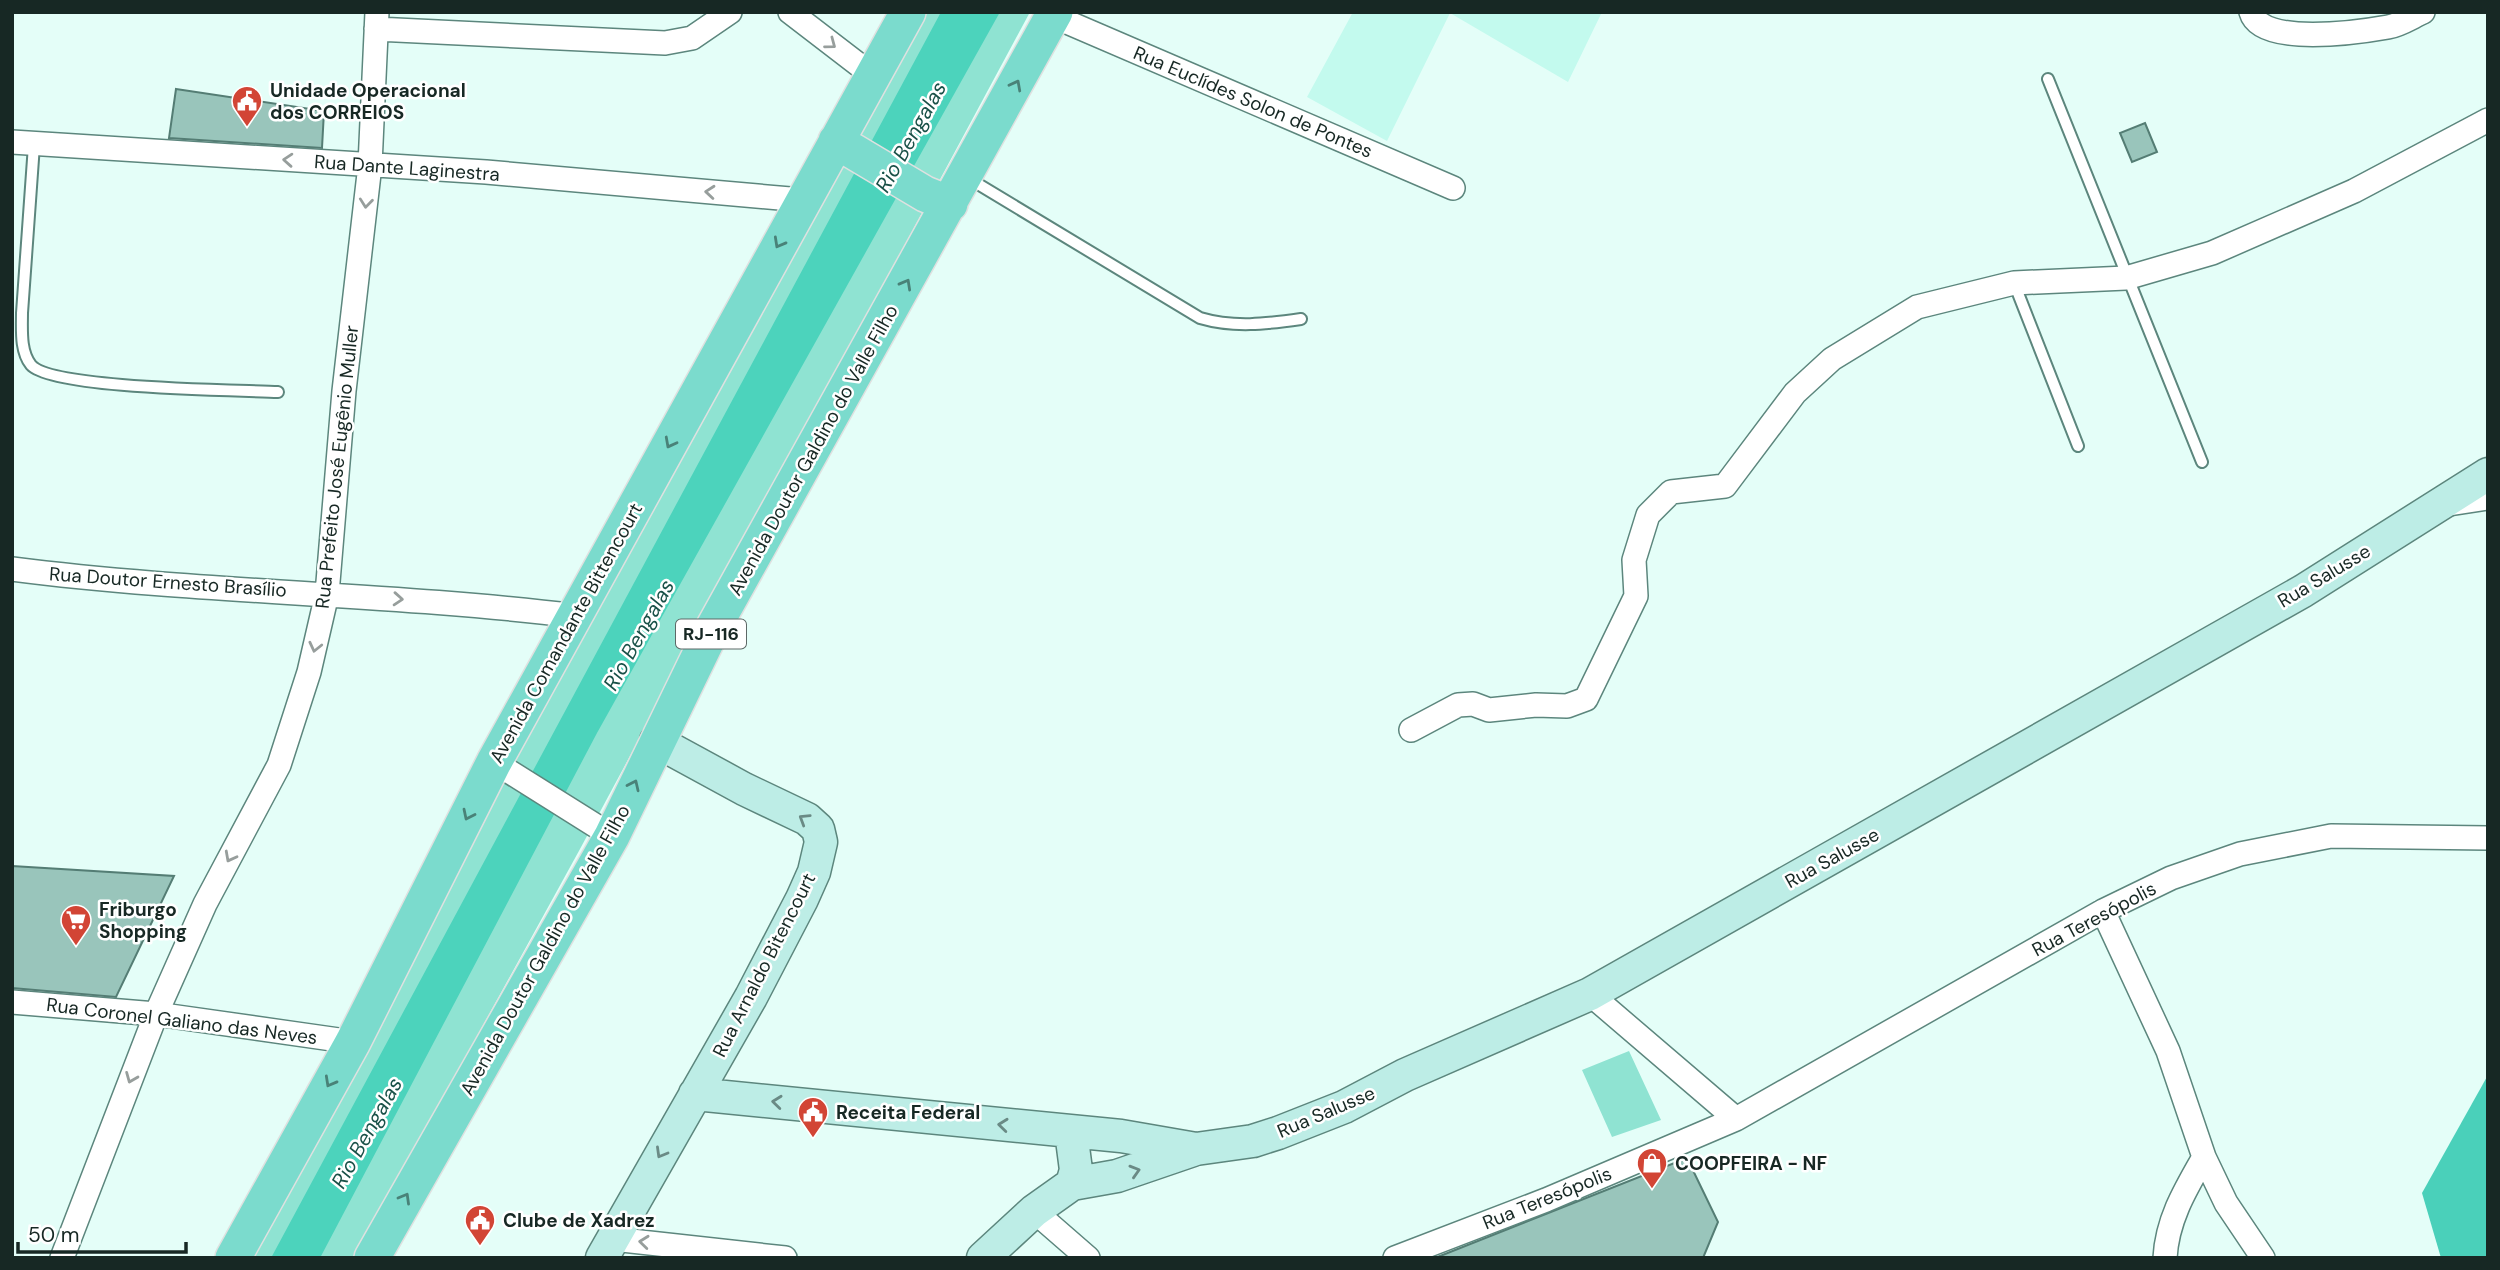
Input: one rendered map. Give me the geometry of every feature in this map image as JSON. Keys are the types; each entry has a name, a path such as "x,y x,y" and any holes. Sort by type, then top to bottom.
{"main road":[{"name":"Avenida Comandante Bittencourt","path":"233,1258 353,1042 494,762 802,200 845,146 872,75 908,12"},
{"name":"Avenida Doutor Galdino do Valle Filho","path":"372,1258 612,836 711,632 947,192 1054,14"},
{"path":"845,146 947,192"}],"street":[{"path":"377,21 665,43 692,38 730,12"},
{"path":"790,12 872,75"},
{"path":"2251,12 2266,29 2302,36 2391,26 2423,12"},
{"name":"Rua Euclídes Solon de Pontes","path":"1054,14 1453,188"},
{"name":"Rua Prefeito José Eugênio Muller","path":"62,1258 156,1014 205,904 279,765 309,672 327,594 344,391 370,165 377,21"},
{"path":"1411,730 1458,705 1473,704 1489,710 1536,705 1567,706 1586,699 1636,596 1634,560 1648,515 1671,492 1725,486 1794,393 1832,359 1917,306 2014,283 2075,283 2126,278 2212,253 2342,196 2488,120"},
{"name":"Rua Dante Laginestra","path":"23,144 96,145 486,172 802,200"},
{"name":"Rua Salusse","path":"1196,1149 1253,1141 1304,1124 1590,994 2303,591 2488,474"},
{"path":"2440,505 2488,498"},
{"name":"Rua Doutor Ernesto Brasílio","path":"12,569 468,603 576,616"},
{"name":"Rua Arnaldo Bitencourt","path":"608,1248 751,997 802,899 814,872 821,842 818,829 807,819 744,789 656,741"},
{"path":"494,762 612,836"},
{"name":"Rua Teresópolis","path":"1395,1258 1546,1200 1736,1119 2103,911 2171,878 2240,854 2331,836 2488,838"},
{"path":"2103,911 2168,1051 2204,1157 2226,1203 2263,1258"},
{"path":"1590,994 1736,1119"},
{"name":"Rua Coronel Galiano das Neves","path":"12,1002 156,1014 353,1042"},
{"path":"695,1094 1132,1137 1196,1149"},
{"path":"1071,1132 1076,1170 1072,1184"},
{"path":"983,1258 1034,1210 1072,1184 1117,1176 1196,1149"},
{"path":"2165,1258 2166,1238 2176,1208 2204,1157"},
{"path":"1034,1210 1088,1258"},
{"path":"608,1248 785,1258"}],"lane":[{"path":"2048,79 2202,462"},
{"path":"23,144 22,339 30,364 38,370 74,381 278,392"},
{"path":"947,192 1200,318 1251,326 1301,319"},
{"path":"2014,283 2078,446"}],"shaded area":[{"path":"919,12 1030,12 580,849 355,1258 247,1258 494,792"},
{"path":"1353,12 1602,12 1568,82 1450,13 1387,141 1307,97"},
{"path":"1629,1051 1661,1120 1612,1137 1582,1070"},
{"path":"2488,1075 2488,1258 2441,1258 2422,1193"}],"water":[{"name":"Rio Bengalas","path":"941,12 1000,12 597,733 320,1258 271,1258"}],"building":[{"name":"Unidade Operacional dos CORREIOS","path":"176,89 324,111 322,148 169,138"},
{"path":"2145,123 2157,152 2132,162 2120,133"},
{"name":"Friburgo Shopping","path":"12,866 174,876 116,997 12,988"},
{"name":"COOPFEIRA - NF","path":"1687,1158 1718,1222 1703,1258 1435,1258"}],"place":[{"name":"Unidade Operacional dos CORREIOS","path":"247,128"},
{"name":"Friburgo Shopping","path":"76,947"},
{"name":"Receita Federal","path":"813,1139"},
{"name":"COOPFEIRA - NF","path":"1652,1190"},
{"name":"Clube de Xadrez","path":"480,1247"}]}
